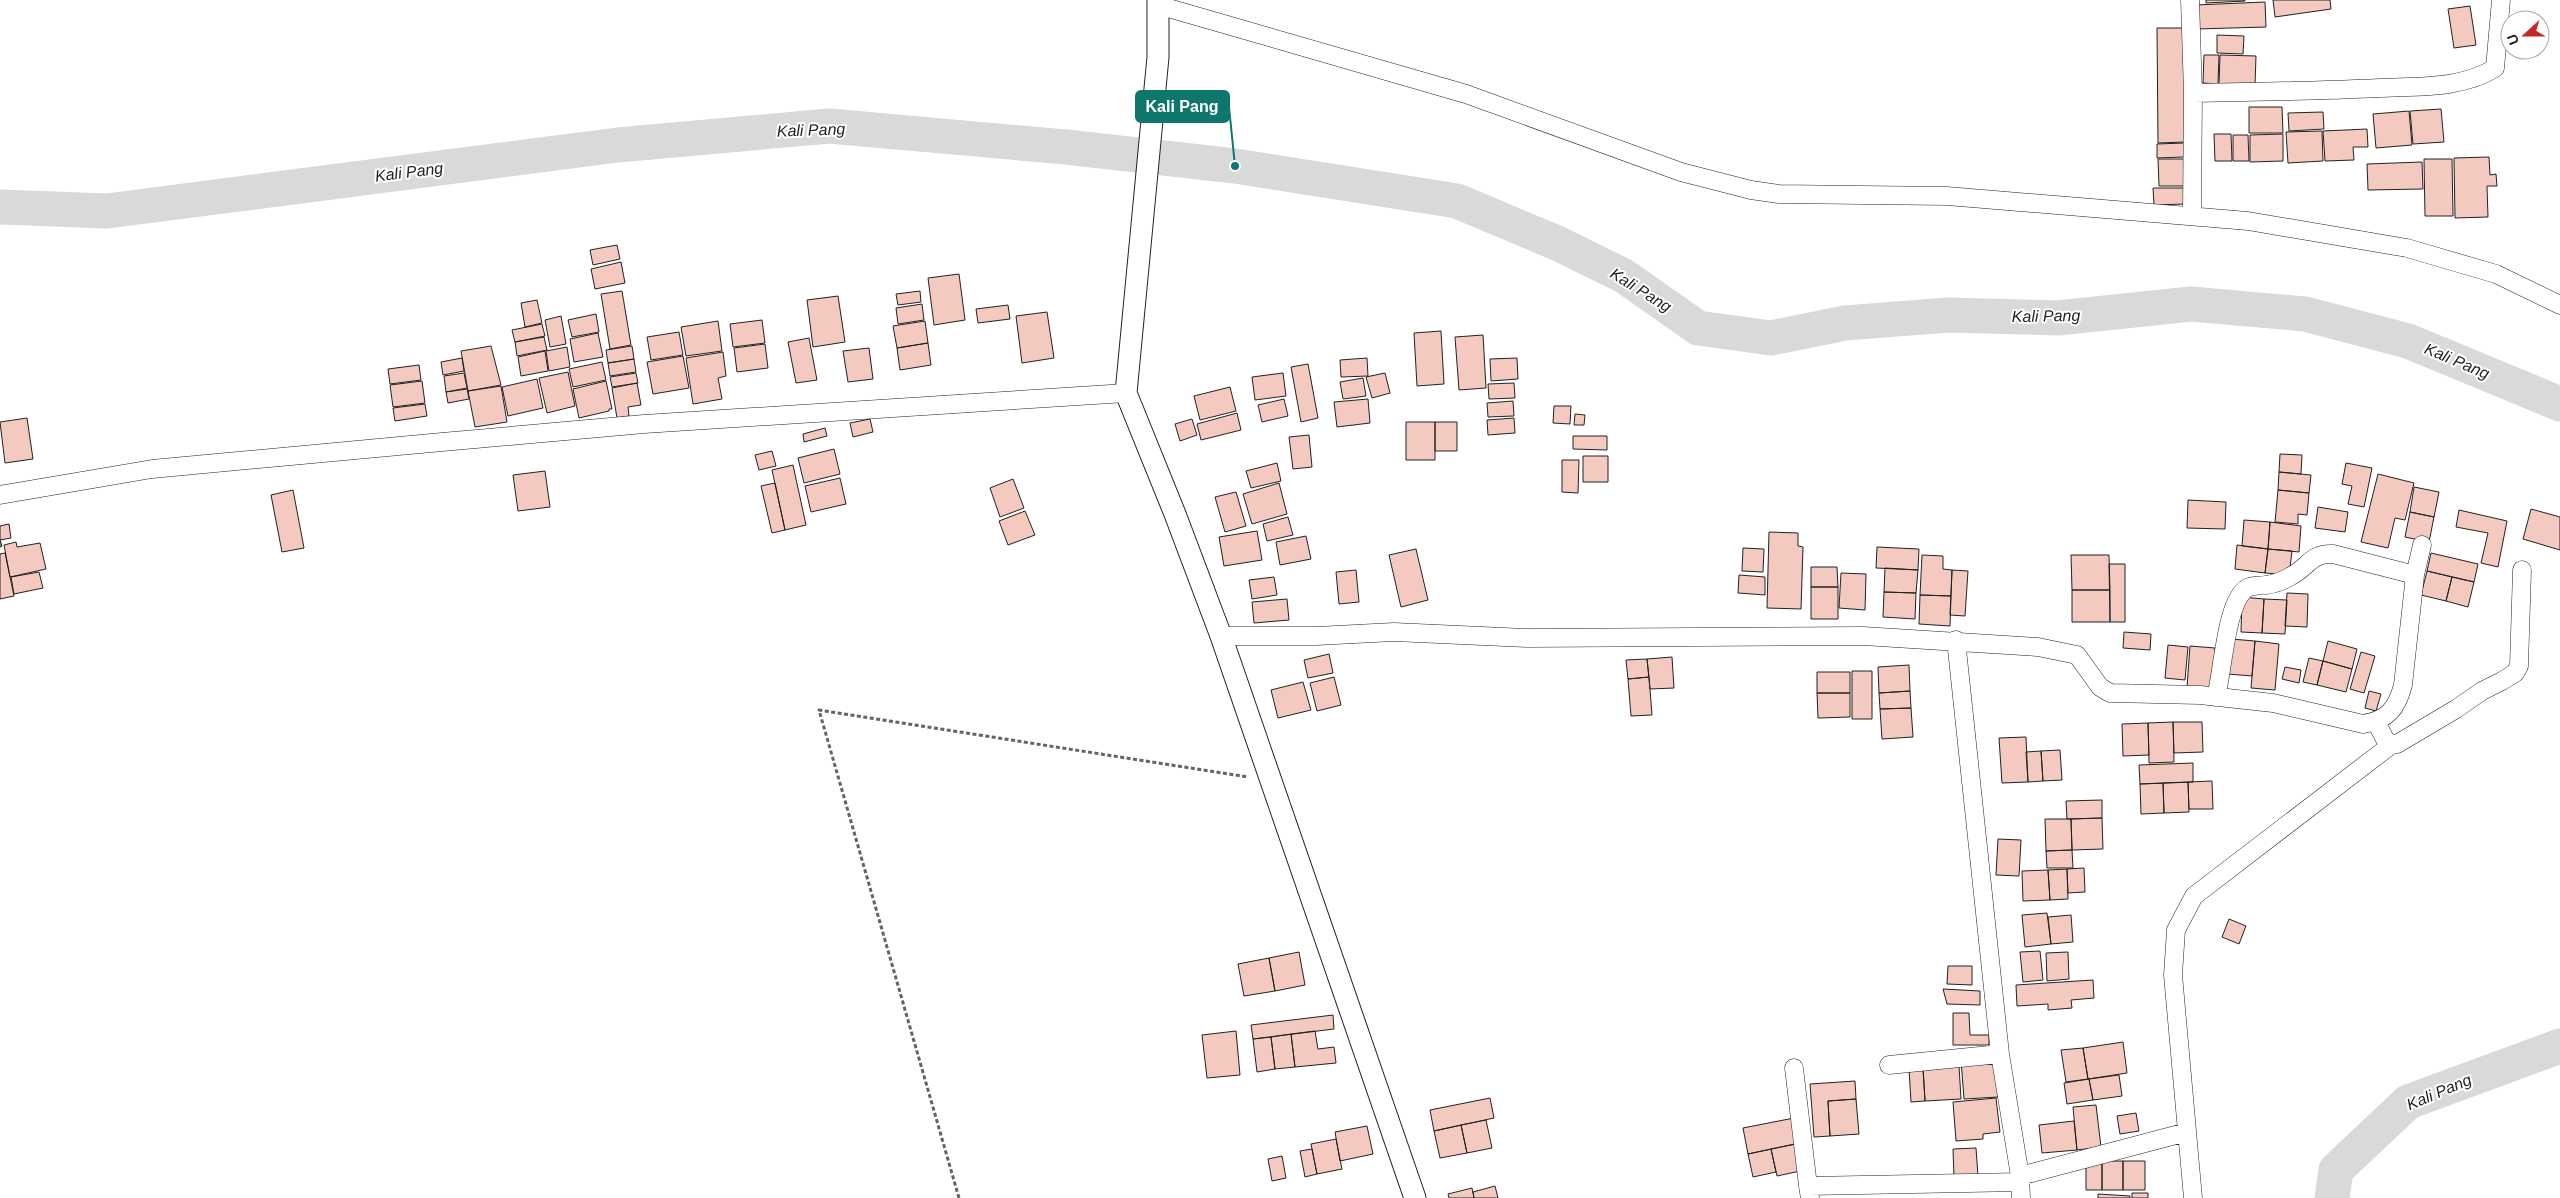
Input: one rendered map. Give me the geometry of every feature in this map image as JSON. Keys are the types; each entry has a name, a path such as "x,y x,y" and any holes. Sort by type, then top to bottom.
{"street":[{"path":"2190,0 2193,93 2192,215"},
{"path":"2193,93 2358,89 2447,84 2475,79 2495,68 2501,0"},
{"path":"1415,1198 1221,636 1175,514 1126,393 1158,57 1158,2 1466,94 1681,172 1751,190 1779,194 1947,196 2248,221 2407,248 2496,274 2560,305"},
{"path":"0,495 152,470 644,424 1126,393"},
{"path":"1221,636 1316,636 1394,632 1527,638 1864,636 1956,640 2038,648 2077,655 2100,687 2110,693 2216,697 2273,703 2363,724 2376,722 2392,710 2401,693 2415,575 2422,545"},
{"path":"2216,697 2230,616 2236,600 2249,587 2283,580 2301,570 2313,558 2324,554 2415,575"},
{"path":"2193,1198 2174,975 2176,930 2194,896 2391,745 2412,736 2456,709 2482,690 2516,673 2519,666 2522,570"},
{"path":"1956,640 2000,1054 2021,1185"},
{"path":"2376,722 2384,738 2391,745"},
{"path":"1889,1065 2000,1054"},
{"path":"1794,1068 1809,1192 1935,1191 2021,1185 2187,1132"}],"path":[{"path":"959,1198 819,710 1271,780"}],"building":[{"path":"2206,0 2245,0 2245,1 2206,3"},
{"path":"2273,0 2330,0 2331,9 2275,17"},
{"path":"2265,2 2266,27 2196,29 2195,5"},
{"path":"2470,6 2476,45 2454,48 2448,9"},
{"path":"2157,28 2184,28 2185,142 2158,143"},
{"path":"2217,35 2244,36 2243,54 2217,53"},
{"path":"2204,55 2219,55 2218,84 2203,83"},
{"path":"2220,55 2256,56 2255,85 2219,84"},
{"path":"2249,107 2282,107 2283,133 2249,133"},
{"path":"2441,109 2444,142 2413,144 2410,111"},
{"path":"2409,111 2412,145 2376,148 2373,114"},
{"path":"2323,112 2324,129 2289,131 2288,113"},
{"path":"2367,129 2368,147 2353,147 2354,160 2325,161 2323,131"},
{"path":"2322,131 2323,161 2288,163 2286,132"},
{"path":"2214,134 2231,134 2232,161 2215,161"},
{"path":"2283,134 2283,161 2250,162 2250,135"},
{"path":"2233,135 2248,135 2249,161 2233,161"},
{"path":"2184,143 2184,157 2157,158 2157,144"},
{"path":"2489,157 2490,175 2496,174 2497,186 2487,186 2488,217 2455,218 2454,158"},
{"path":"2158,159 2184,159 2185,186 2159,186"},
{"path":"2424,159 2452,159 2453,216 2425,216"},
{"path":"2422,162 2423,189 2368,190 2367,164"},
{"path":"2153,188 2184,188 2185,204 2154,205"},
{"path":"617,245 620,259 593,265 590,250"},
{"path":"621,262 625,283 595,289 591,269"},
{"path":"959,274 965,320 934,325 928,278"},
{"path":"622,291 631,345 610,349 601,294"},
{"path":"920,291 921,302 898,305 896,294"},
{"path":"838,296 845,342 813,347 807,300"},
{"path":"537,300 542,323 525,327 521,303"},
{"path":"922,304 924,320 898,324 896,308"},
{"path":"1008,305 1010,319 978,323 976,309"},
{"path":"1047,312 1054,358 1022,363 1016,316"},
{"path":"596,314 599,332 572,337 568,320"},
{"path":"561,316 566,344 550,347 545,320"},
{"path":"762,320 765,343 733,347 730,324"},
{"path":"718,321 722,351 686,356 681,327"},
{"path":"925,321 928,343 897,348 893,326"},
{"path":"542,324 545,336 515,342 512,330"},
{"path":"1441,331 1444,384 1417,386 1414,333"},
{"path":"679,332 683,355 651,360 647,337"},
{"path":"598,333 603,357 574,362 570,339"},
{"path":"1483,335 1486,388 1459,390 1455,337"},
{"path":"544,337 547,350 517,356 515,342"},
{"path":"809,338 817,380 796,383 788,342"},
{"path":"928,343 931,365 900,370 897,348"},
{"path":"765,344 768,368 737,372 734,348"},
{"path":"491,346 501,385 468,391 461,351"},
{"path":"632,346 634,359 608,363 606,350"},
{"path":"567,347 570,367 549,371 546,351"},
{"path":"869,348 873,379 848,382 843,351"},
{"path":"545,351 548,371 521,376 518,357"},
{"path":"723,352 726,376 718,378 722,399 693,404 686,358"},
{"path":"683,356 689,388 653,394 647,362"},
{"path":"462,358 464,371 443,375 441,362"},
{"path":"1367,358 1368,376 1341,377 1340,360"},
{"path":"1517,358 1518,379 1491,381 1490,359"},
{"path":"634,359 636,372 610,376 608,363"},
{"path":"602,362 606,380 573,387 569,369"},
{"path":"1308,364 1318,418 1301,422 1291,367"},
{"path":"419,365 421,380 390,384 388,369"},
{"path":"568,372 575,406 547,413 539,378"},
{"path":"464,373 467,388 446,392 444,376"},
{"path":"636,373 638,383 612,387 610,377"},
{"path":"1283,373 1286,396 1255,400 1252,377"},
{"path":"1385,373 1390,393 1372,398 1366,377"},
{"path":"1363,378 1366,396 1343,399 1340,382"},
{"path":"537,379 543,408 508,416 502,387"},
{"path":"422,381 425,403 393,407 390,385"},
{"path":"606,381 612,409 579,418 573,389"},
{"path":"637,383 641,405 628,407 629,416 617,418 612,388"},
{"path":"1514,383 1515,398 1489,399 1488,384"},
{"path":"501,386 507,422 475,427 468,391"},
{"path":"1230,387 1236,411 1200,420 1194,396"},
{"path":"467,389 469,399 448,403 446,392"},
{"path":"1284,399 1288,416 1262,422 1258,405"},
{"path":"1368,399 1370,423 1337,427 1334,402"},
{"path":"1513,401 1514,416 1488,417 1487,403"},
{"path":"425,404 427,416 395,421 393,408"},
{"path":"1554,406 1571,406 1570,424 1553,423"},
{"path":"1237,413 1241,430 1201,440 1197,424"},
{"path":"1575,414 1585,415 1584,425 1574,425"},
{"path":"27,418 33,459 5,463 0,422"},
{"path":"1514,418 1515,433 1488,435 1487,420"},
{"path":"870,419 873,432 853,437 850,423"},
{"path":"1192,419 1197,435 1180,441 1175,424"},
{"path":"1406,422 1435,422 1435,460 1406,460"},
{"path":"1435,422 1457,422 1457,451 1435,451"},
{"path":"825,428 827,436 804,442 803,434"},
{"path":"1309,435 1312,467 1293,469 1289,437"},
{"path":"1573,436 1607,436 1607,450 1573,449"},
{"path":"834,449 840,474 804,483 798,458"},
{"path":"772,451 776,466 759,470 755,455"},
{"path":"2280,454 2302,455 2301,474 2279,472"},
{"path":"1583,456 1608,456 1608,482 1583,482"},
{"path":"1562,460 1579,460 1578,493 1562,492"},
{"path":"1277,463 1281,481 1251,488 1246,471"},
{"path":"2346,463 2372,468 2364,507 2348,504 2352,486 2342,484"},
{"path":"793,465 806,525 785,530 772,470"},
{"path":"545,471 550,507 518,511 513,475"},
{"path":"2279,472 2311,475 2309,493 2278,490"},
{"path":"2378,474 2414,483 2405,520 2395,518 2388,548 2361,542"},
{"path":"840,478 846,504 811,512 805,486"},
{"path":"1013,479 1024,508 1000,517 990,488"},
{"path":"775,483 785,530 772,533 761,486"},
{"path":"1279,483 1287,514 1252,524 1243,494"},
{"path":"2414,487 2439,492 2434,517 2410,512"},
{"path":"293,490 304,548 282,552 271,495"},
{"path":"2278,490 2309,493 2307,515 2298,514 2298,524 2275,522"},
{"path":"1236,492 1246,526 1225,532 1215,497"},
{"path":"2188,500 2226,502 2225,529 2187,528"},
{"path":"2318,507 2348,512 2345,532 2315,528"},
{"path":"2531,509 2560,517 2560,550 2523,539"},
{"path":"2459,510 2507,521 2498,567 2481,563 2488,533 2456,527"},
{"path":"1025,511 1035,535 1008,545 999,521"},
{"path":"2410,512 2434,517 2429,542 2405,537"},
{"path":"1288,517 1293,535 1267,541 1263,524"},
{"path":"2244,520 2270,522 2268,549 2242,546"},
{"path":"2270,522 2301,526 2299,552 2268,549"},
{"path":"9,524 11,538 0,540 0,526"},
{"path":"1257,531 1262,560 1224,566 1219,537"},
{"path":"1769,532 1798,533 1798,546 1803,547 1801,609 1767,608"},
{"path":"1306,536 1311,559 1280,565 1276,542"},
{"path":"16,542 17,547 40,543 46,569 10,577 4,545"},
{"path":"2237,545 2268,549 2265,573 2235,569"},
{"path":"1877,547 1919,549 1918,570 1876,568"},
{"path":"1743,548 1764,549 1763,572 1742,571"},
{"path":"1416,549 1428,600 1401,607 1389,555"},
{"path":"2268,549 2292,551 2289,575 2265,573"},
{"path":"5,553 14,596 0,599 0,554"},
{"path":"2431,553 2478,564 2474,582 2427,571"},
{"path":"1922,555 1943,556 1943,569 1952,570 1951,596 1920,595"},
{"path":"2071,555 2109,555 2110,590 2072,590"},
{"path":"2109,564 2125,564 2125,622 2110,622"},
{"path":"1811,567 1837,567 1838,587 1811,587"},
{"path":"1885,568 1918,570 1916,593 1884,592"},
{"path":"1356,570 1359,602 1339,604 1336,572"},
{"path":"1952,570 1968,571 1965,616 1950,615"},
{"path":"2427,571 2452,577 2446,601 2421,595"},
{"path":"39,572 43,588 14,594 11,577"},
{"path":"1841,573 1866,574 1865,610 1839,608"},
{"path":"1739,575 1765,577 1765,595 1738,593"},
{"path":"1274,577 1277,595 1252,599 1249,580"},
{"path":"2452,577 2474,582 2468,607 2446,601"},
{"path":"1811,587 1838,587 1838,619 1811,619"},
{"path":"2072,590 2110,590 2110,622 2072,622"},
{"path":"1884,592 1916,593 1915,619 1883,617"},
{"path":"2287,593 2308,594 2307,627 2285,626"},
{"path":"1920,595 1951,596 1950,626 1919,624"},
{"path":"2242,597 2264,599 2262,633 2241,632"},
{"path":"1287,599 1289,620 1254,623 1252,602"},
{"path":"2264,599 2287,600 2285,634 2262,633"},
{"path":"2124,632 2151,634 2150,650 2123,648"},
{"path":"2231,639 2255,641 2252,676 2228,674"},
{"path":"2255,641 2279,644 2275,690 2251,688"},
{"path":"2328,641 2357,649 2352,669 2323,661"},
{"path":"2168,645 2188,647 2185,680 2165,678"},
{"path":"2190,646 2215,648 2212,689 2187,687"},
{"path":"2361,652 2375,656 2364,693 2350,689"},
{"path":"1329,654 1333,673 1308,678 1304,660"},
{"path":"1672,657 1674,688 1650,689 1647,659"},
{"path":"2309,658 2323,661 2317,685 2303,682"},
{"path":"1647,659 1649,677 1628,679 1626,660"},
{"path":"2323,661 2352,669 2346,692 2317,685"},
{"path":"1909,665 1910,691 1879,693 1878,667"},
{"path":"2285,667 2301,670 2299,683 2282,679"},
{"path":"1852,671 1872,671 1872,719 1852,719"},
{"path":"1817,672 1850,672 1850,693 1817,693"},
{"path":"1334,677 1341,705 1317,711 1310,683"},
{"path":"1649,677 1652,715 1631,716 1628,679"},
{"path":"1303,682 1311,710 1278,718 1271,690"},
{"path":"1910,691 1911,708 1880,709 1879,693"},
{"path":"2369,691 2381,694 2376,711 2365,708"},
{"path":"1817,693 1850,693 1850,717 1818,718"},
{"path":"1911,708 1913,737 1882,739 1880,709"},
{"path":"2173,722 2202,722 2203,752 2174,753"},
{"path":"2173,722 2174,762 2149,763 2148,723"},
{"path":"2148,723 2149,755 2123,756 2122,724"},
{"path":"2026,737 2028,782 2002,783 1999,738"},
{"path":"2060,750 2062,780 2043,781 2041,751"},
{"path":"2041,751 2043,781 2028,782 2026,752"},
{"path":"2193,763 2193,782 2140,784 2139,765"},
{"path":"2212,781 2213,809 2189,809 2188,782"},
{"path":"2188,782 2189,812 2164,813 2163,783"},
{"path":"2163,783 2164,813 2141,814 2140,784"},
{"path":"2102,800 2102,818 2067,819 2066,801"},
{"path":"2102,818 2103,849 2072,850 2071,819"},
{"path":"2045,819 2071,819 2072,850 2046,851"},
{"path":"1998,839 2021,840 2019,876 1996,875"},
{"path":"2072,850 2073,868 2047,868 2046,851"},
{"path":"2084,868 2085,892 2068,893 2067,869"},
{"path":"2067,869 2068,899 2050,900 2048,870"},
{"path":"2048,870 2050,900 2023,901 2022,871"},
{"path":"2047,913 2051,944 2025,947 2022,915"},
{"path":"2071,915 2073,942 2051,944 2048,917"},
{"path":"2229,919 2246,926 2239,944 2222,937"},
{"path":"2040,951 2043,980 2023,982 2020,952"},
{"path":"1299,952 1305,985 1275,991 1269,958"},
{"path":"2068,952 2069,979 2047,981 2046,953"},
{"path":"1269,958 1275,991 1244,996 1238,964"},
{"path":"1948,966 1972,966 1972,985 1947,984"},
{"path":"2093,980 2094,998 2071,1000 2072,1008 2048,1010 2048,1004 2017,1006 2016,985"},
{"path":"1943,989 1980,991 1980,1005 1947,1004"},
{"path":"1953,1013 1969,1013 1970,1035 1989,1035 1989,1045 1953,1045"},
{"path":"1333,1015 1334,1029 1253,1039 1251,1025"},
{"path":"1236,1031 1240,1075 1207,1078 1202,1035"},
{"path":"1315,1031 1318,1049 1334,1047 1336,1063 1295,1067 1291,1034"},
{"path":"1291,1034 1295,1067 1275,1069 1271,1037"},
{"path":"1271,1037 1275,1069 1257,1072 1253,1039"},
{"path":"2123,1042 2127,1073 2088,1079 2083,1048"},
{"path":"2083,1048 2088,1079 2066,1082 2061,1050"},
{"path":"1995,1057 1998,1097 1964,1099 1961,1060"},
{"path":"1959,1066 1961,1099 1925,1101 1923,1068"},
{"path":"1923,1068 1925,1101 1911,1102 1909,1069"},
{"path":"2119,1075 2122,1096 2093,1100 2089,1079"},
{"path":"2089,1079 2093,1100 2067,1104 2064,1083"},
{"path":"1855,1081 1856,1099 1828,1101 1830,1136 1814,1137 1810,1084"},
{"path":"1490,1098 1494,1118 1434,1131 1430,1110"},
{"path":"1996,1098 2000,1132 1983,1134 1983,1139 1956,1141 1953,1102"},
{"path":"1856,1099 1859,1134 1830,1136 1828,1101"},
{"path":"2096,1105 2101,1147 2077,1150 2073,1107"},
{"path":"2136,1113 2139,1131 2120,1134 2117,1116"},
{"path":"1794,1118 1800,1143 1748,1154 1743,1128"},
{"path":"1486,1120 1492,1148 1467,1153 1461,1125"},
{"path":"2074,1121 2077,1150 2042,1153 2039,1125"},
{"path":"1461,1125 1467,1153 1440,1158 1434,1131"},
{"path":"1367,1126 1373,1154 1340,1161 1335,1132"},
{"path":"1336,1139 1342,1169 1317,1174 1311,1144"},
{"path":"1800,1143 1805,1170 1777,1176 1771,1149"},
{"path":"1976,1148 1978,1176 1954,1177 1953,1149"},
{"path":"1312,1149 1317,1174 1305,1177 1300,1151"},
{"path":"1771,1149 1776,1172 1753,1177 1748,1154"},
{"path":"1282,1156 1286,1178 1272,1181 1268,1159"},
{"path":"2102,1161 2123,1161 2123,1190 2102,1190"},
{"path":"2123,1161 2145,1161 2145,1190 2123,1190"},
{"path":"2086,1164 2102,1164 2102,1190 2086,1190"},
{"path":"1495,1186 1498,1198 1474,1198 1473,1192"},
{"path":"1472,1188 1474,1198 1449,1198 1448,1194"},
{"path":"2132,1193 2148,1193 2148,1198 2132,1198"},
{"path":"2098,1194 2130,1196 2130,1198 2098,1198"}],"waterway":[{"name":"Kali Pang","path":"0,207 107,211 618,145 829,126 1066,147 1235,166 1457,201 1559,244 1624,276 1698,328 1771,338 1845,323 1948,315 2058,318 2191,304 2305,314 2408,341 2560,404"},
{"name":"Kali Pang","path":"2332,1198 2336,1170 2408,1102 2560,1046"}],"place":[{"name":"Kali Pang","path":"1235,166"}]}
